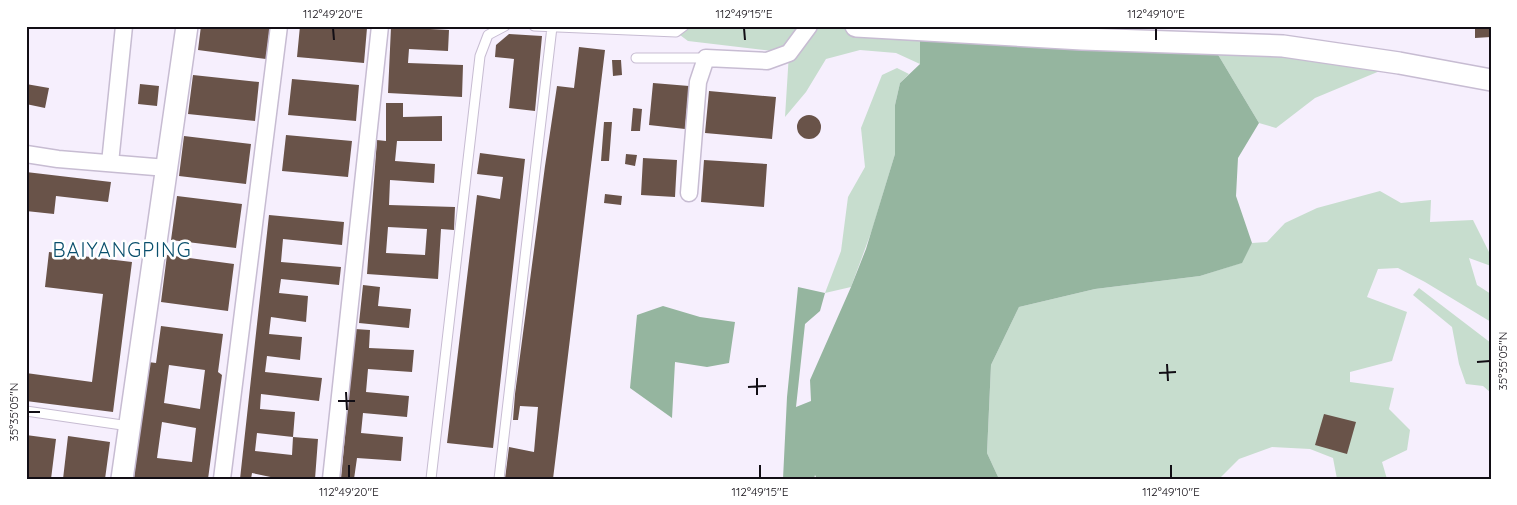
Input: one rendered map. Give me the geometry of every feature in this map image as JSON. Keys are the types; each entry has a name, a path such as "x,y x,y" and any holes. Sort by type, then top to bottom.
{"street":[{"path":"110,163 124,26"},
{"path":"122,479 188,26"},
{"path":"222,479 279,26"},
{"path":"331,479 380,26"},
{"path":"689,193 698,82 706,58 767,61 789,53 809,26"},
{"path":"856,26 1082,39 1283,46 1491,80"},
{"path":"26,154 58,159 167,168"}],"lane":[{"path":"431,479 480,56 488,35 505,26"},
{"path":"534,26 676,32 684,26"},
{"path":"499,479 552,27"},
{"path":"636,58 706,58"},
{"path":"26,411 130,426"}],"green space":[{"path":"684,26 856,26 920,30 920,64 896,53 860,50 826,59 806,92 785,117 789,53 688,41 676,32"},
{"path":"920,30 1211,43 1259,123 1238,158 1236,196 1252,243 1242,263 1200,276 1095,289 1019,307 991,365 987,453 999,479 817,479 815,475 814,479 783,479 787,397 798,287 825,293 820,311 805,324 796,407 811,401 810,380 866,249 895,154 895,105 900,83 920,64"},
{"path":"1211,43 1399,63 1315,98 1276,128 1259,123"},
{"path":"897,68 909,74 900,83 895,105 895,154 872,230 851,287 825,293 841,251 848,197 865,167 861,128 882,75"},
{"path":"1380,191 1401,203 1431,200 1430,222 1473,220 1491,256 1491,266 1469,258 1477,285 1491,294 1491,322 1398,268 1378,269 1367,297 1407,312 1392,361 1350,372 1350,382 1394,388 1389,409 1410,430 1407,450 1382,462 1387,479 1337,479 1333,458 1310,449 1272,447 1239,459 1219,479 999,479 987,453 991,365 1019,307 1095,289 1200,276 1241,263 1252,243 1267,242 1285,223 1317,208"},
{"path":"1419,288 1491,343 1491,393 1483,386 1466,384 1459,364 1452,327 1413,295"},
{"path":"663,306 700,317 735,322 729,363 707,367 675,362 672,418 630,388 637,315"}],"building":[{"path":"201,26 270,26 266,59 198,50"},
{"path":"300,26 367,28 364,63 297,57"},
{"path":"1475,26 1491,26 1491,37 1475,38"},
{"path":"391,27 449,30 448,51 409,49 408,63 463,65 462,97 388,93"},
{"path":"509,34 542,36 535,111 509,108 514,59 495,57 496,45"},
{"path":"579,47 605,50 553,479 505,479 509,447 534,452 538,407 520,406 518,420 513,420 515,394 557,86 574,88"},
{"path":"612,60 621,60 622,75 613,76"},
{"path":"193,75 259,82 255,121 188,114"},
{"path":"292,79 359,85 356,121 288,115"},
{"path":"653,83 689,86 685,129 649,125"},
{"path":"26,84 49,88 45,108 26,104"},
{"path":"140,84 159,86 157,106 138,104"},
{"path":"709,91 776,97 772,139 705,133"},
{"path":"386,103 403,103 403,117 442,116 442,141 397,141 395,161 435,164 434,183 390,180 389,205 455,207 454,230 441,229 438,279 367,274 377,140 386,141","holes":["388,227 427,229 425,255 386,253"]},
{"path":"633,108 642,109 640,131 631,131"},
{"path":"809,115 818,118 821,127 818,136 809,139 800,136 797,127 800,118"},
{"path":"604,122 612,122 609,161 601,161"},
{"path":"286,135 352,141 348,177 282,171"},
{"path":"184,136 251,144 246,184 179,176"},
{"path":"480,153 525,159 493,448 447,443 477,195 500,199 503,177 477,174"},
{"path":"626,154 637,155 635,166 625,164"},
{"path":"643,158 677,160 675,197 641,195"},
{"path":"704,160 767,164 764,207 701,202"},
{"path":"26,172 111,182 108,202 56,196 54,214 26,211"},
{"path":"605,194 622,196 621,205 604,203"},
{"path":"177,196 242,204 236,248 171,240"},
{"path":"269,215 344,222 342,245 283,239 281,262 341,267 339,285 281,279 279,293 308,296 306,322 271,317 269,334 302,337 300,360 267,356 265,372 322,378 319,401 261,394 260,409 295,412 293,437 318,439 315,479 280,479 252,473 251,479 240,479","holes":["257,433 293,437 292,455 255,451"]},
{"path":"49,252 132,262 113,412 26,401 26,373 92,382 103,294 45,287"},
{"path":"167,255 234,264 228,311 161,302"},
{"path":"363,285 380,287 378,306 411,309 409,328 359,323"},
{"path":"161,326 223,334 218,372 222,375 208,479 134,479 148,362 156,363","holes":["169,365 205,370 200,409 164,403","162,422 196,428 192,462 157,458"]},
{"path":"355,329 370,330 369,348 414,350 412,372 368,369 366,392 409,396 407,417 363,413 361,433 403,437 401,461 357,458 354,479 341,479"},
{"path":"1324,414 1356,422 1347,454 1315,445"},
{"path":"26,435 56,439 51,479 26,479"},
{"path":"68,436 110,442 105,479 63,479"}],"district":[{"name":"BAIYANGPING","path":"122,249"}]}
